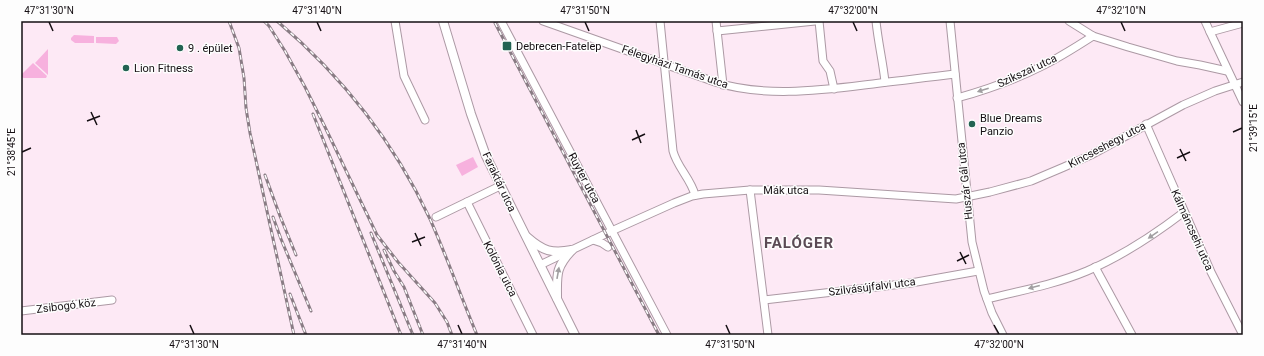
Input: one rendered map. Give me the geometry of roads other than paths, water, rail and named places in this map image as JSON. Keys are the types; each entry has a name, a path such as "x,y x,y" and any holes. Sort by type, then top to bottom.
{"main road":[{"name":"Faraktár utca","path":"443,21 479,138 494,174 575,335"},
{"path":"524,235 536,244 548,250 560,252 572,250"},
{"path":"557,300 559,267 572,250"}],"street":[{"path":"395,21 404,76 425,120"},
{"name":"Ruyter utca","path":"501,21 667,335"},
{"name":"Félegyházi Tamás utca","path":"543,21 722,85 735,88 753,90 805,91 834,89 955,74"},
{"path":"660,21 673,154 695,195"},
{"path":"716,21 722,85"},
{"path":"717,31 815,21"},
{"path":"819,21 823,59 830,71 834,89"},
{"path":"876,21 878,44 883,64 885,82"},
{"name":"Huszár Gál utca","path":"950,21 972,242 978,272 987,299 1003,335"},
{"path":"1069,21 1093,36 1136,50 1177,61 1227,71"},
{"path":"1204,21 1243,102"},
{"path":"1210,32 1243,23"},
{"name":"Szikszai utca","path":"957,98 1008,82 1036,69 1093,36"},
{"name":"Kincseshegy utca","path":"967,198 1012,186 1055,171 1091,155 1183,105 1243,82"},
{"name":"Kálmáncsehi utca","path":"1146,124 1212,276 1243,335"},
{"path":"436,217 500,186"},
{"path":"750,190 768,335"},
{"name":"Mák utca","path":"540,265 674,203 695,195 750,190 819,190 956,199 967,198"},
{"name":"Kolónia utca","path":"467,202 533,335"},
{"path":"987,299 1060,280 1095,267 1149,238 1184,212"},
{"path":"593,240 608,247"},
{"path":"1095,267 1132,335"},
{"name":"Szilvásújfalvi utca","path":"764,300 911,283 978,272"},
{"name":"Zsibogó köz","path":"21,311 112,300"}],"waterway":[{"path":"580,177 602,220"}],"railway":[{"path":"229,21 239,48 250,133 294,335"},
{"path":"264,21 269,26 285,51 305,87 377,235 398,262 435,303 447,322 452,335"},
{"path":"277,21 301,42 344,88 383,137 400,163 430,219 477,335"},
{"path":"495,23 659,335"},
{"path":"313,114 401,335"},
{"path":"265,175 296,255"},
{"path":"273,217 311,311"},
{"path":"371,233 413,335"},
{"path":"384,250 404,287 423,335"},
{"path":"290,294 306,335"}],"place":[{"name":"Debrecen-Fatelep","path":"507,46"},
{"name":"9 . épület","path":"180,48"},
{"name":"Lion Fitness","path":"126,68"},
{"name":"Blue Dreams Panzio","path":"972,124"}],"district":[{"name":"FALÓGER","path":"799,243"}]}
